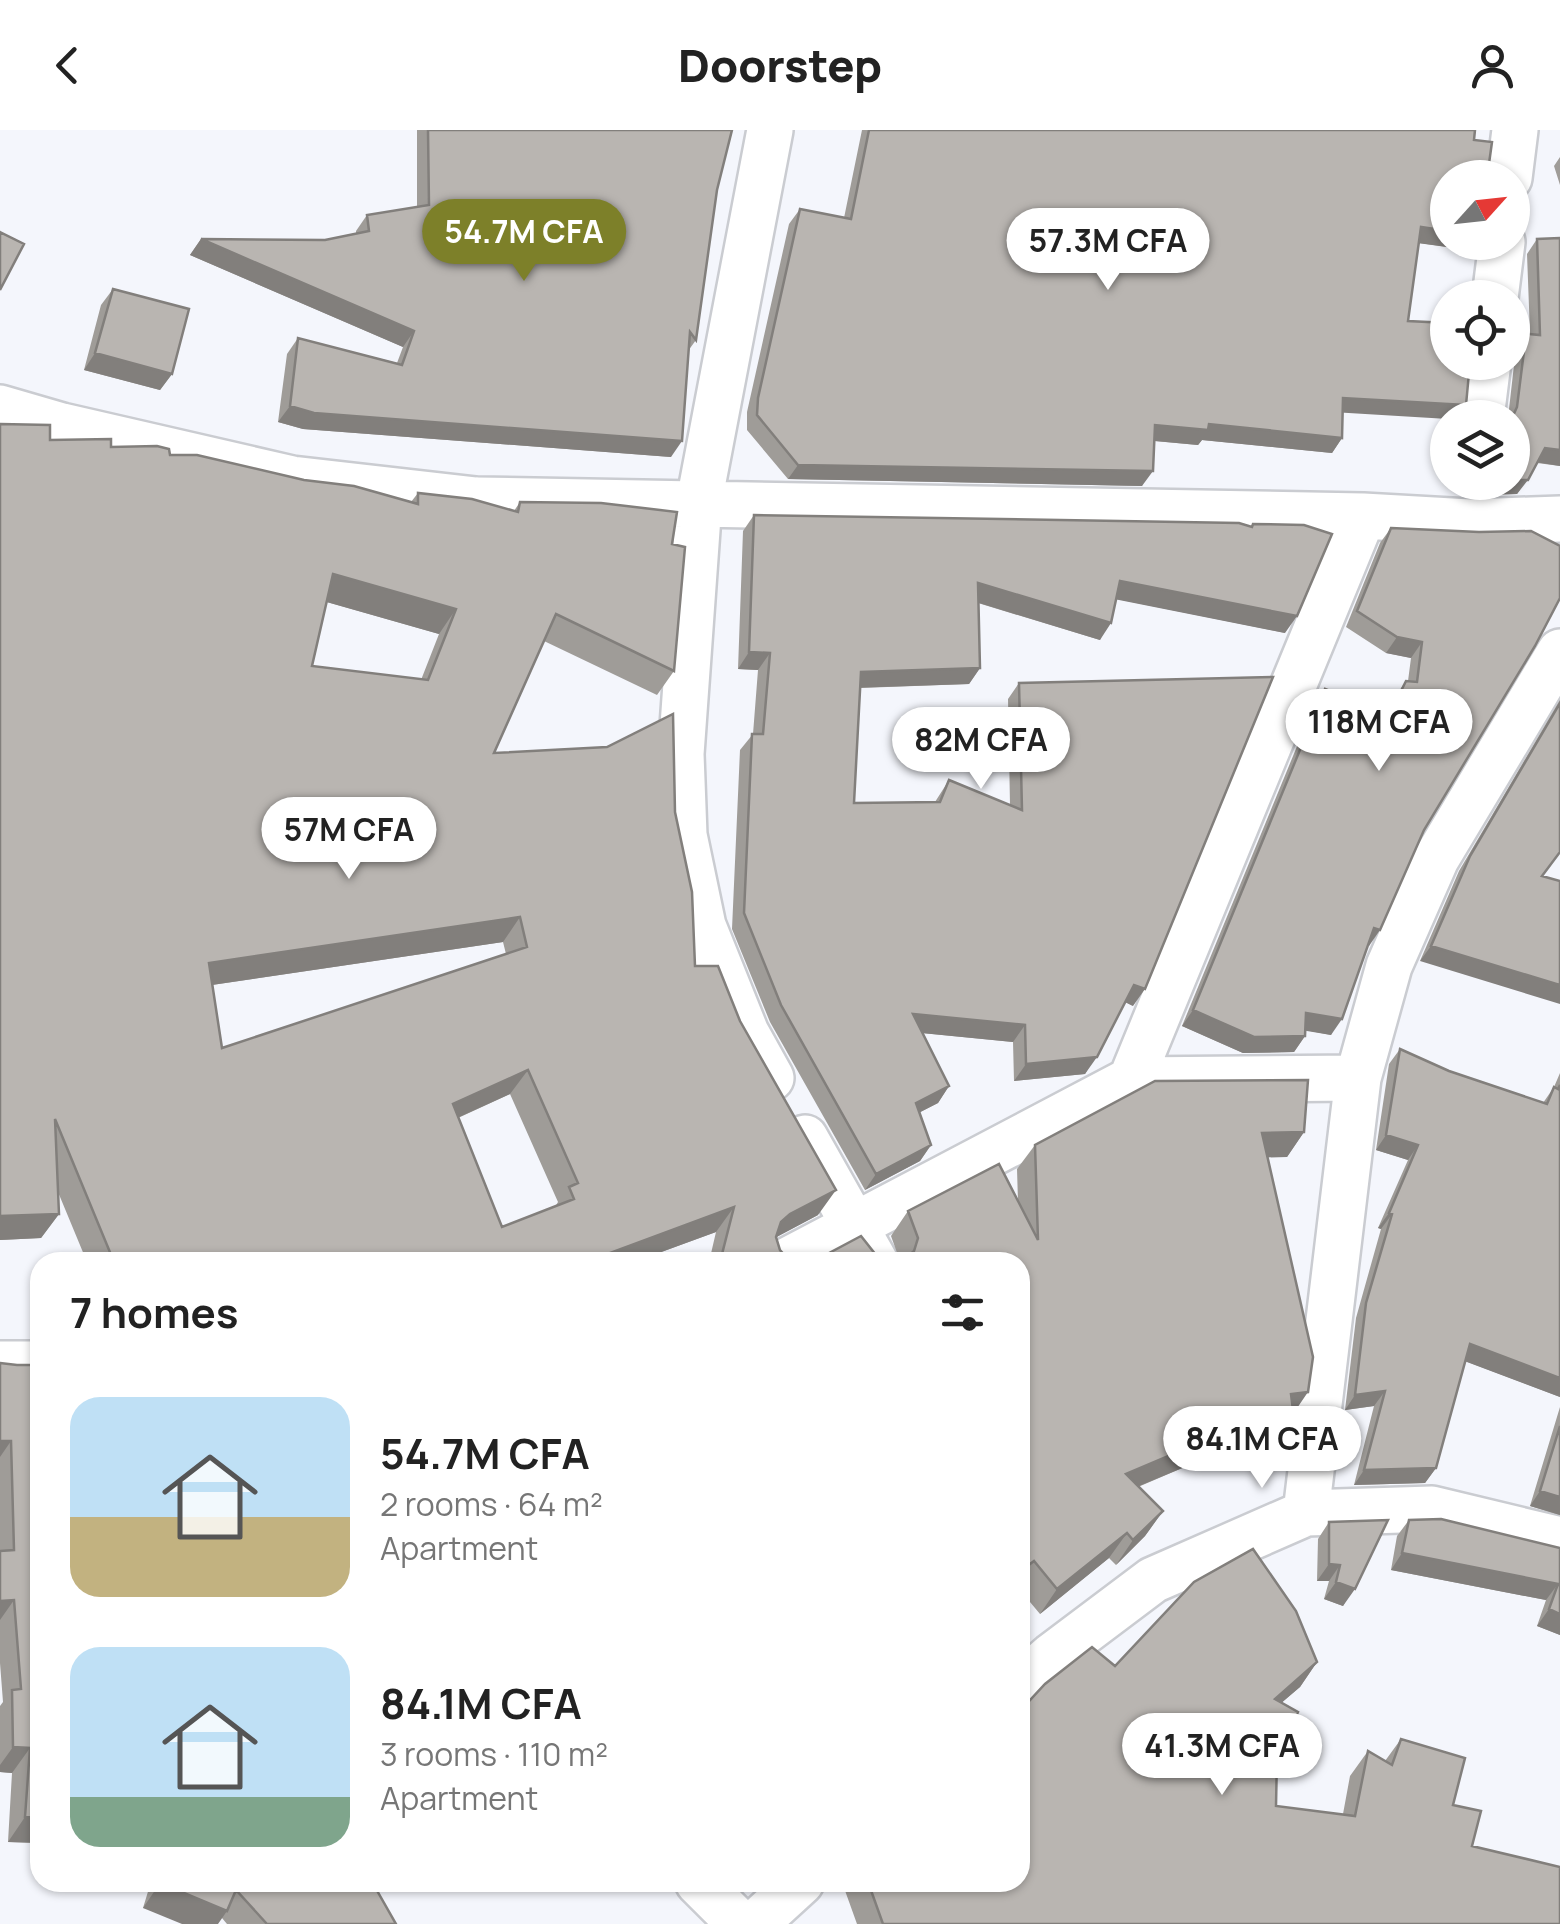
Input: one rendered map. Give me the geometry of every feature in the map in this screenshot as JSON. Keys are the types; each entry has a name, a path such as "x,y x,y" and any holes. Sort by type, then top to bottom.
{"street":[{"path":"770,130 700,502 681,754 684,835 703,926 746,1033 865,1245"},
{"path":"1512,160 1515,130"},
{"path":"0,408 292,479 476,500 1363,516 1471,502 1560,519"},
{"path":"1131,1080 1363,516"},
{"path":"1306,1513 1358,1078 1389,966 1436,859 1560,652"},
{"path":"832,1252 865,1245 1131,1080 1358,1078"},
{"path":"0,1364 30,1364"},
{"path":"1030,1675 1154,1580 1306,1513 1432,1509 1560,1540"},
{"path":"708,1892 740,1924"},
{"path":"755,1924 790,1892"}],"building":[{"path":"428,130 732,130 717,190 696,340 690,332 682,441 314,413 290,406 298,338 402,365 414,331 201,239 325,240 369,231 367,215 429,205"},
{"path":"869,130 1475,130 1474,140 1492,142 1490,160 1430,160 1430,228 1421,227 1408,321 1430,322 1430,380 1468,380 1466,400 1430,403 1343,398 1342,438 1209,424 1208,430 1155,425 1153,471 798,465 757,415 758,398 800,209 851,219"},
{"path":"0,232 24,244 0,290"},
{"path":"1560,238 1560,450 1545,448 1530,476 1530,400 1518,400 1520,380 1530,380 1530,334 1540,335 1537,239"},
{"path":"113,289 189,309 172,374 95,353"},
{"path":"0,424 50,425 50,440 111,439 111,447 157,446 169,449 170,455 197,455 304,480 354,486 418,504 418,493 472,499 518,512 520,502 601,503 677,512 672,544 685,547 674,671 556,614 494,753 607,747 673,714 675,812 692,892 695,966 718,966 740,1021 836,1190 781,1222 776,1237 782,1252 723,1252 734,1207 613,1252 110,1252 55,1119 59,1214 0,1216","holes":["333,574 456,609 428,680 312,666","520,917 527,947 222,1048 209,963","528,1070 578,1183 569,1187 574,1199 502,1227 453,1104"]},
{"path":"754,515 1304,525 1332,534 1297,616 1120,581 1111,623 978,583 980,668 861,672 854,803 940,802 949,780 1022,810 1019,683 1273,677 1145,989 1134,985 1097,1057 1026,1064 1025,1025 913,1014 949,1086 916,1103 931,1145 876,1174 781,1005 744,913 752,734 763,734 770,653 749,652"},
{"path":"1391,528 1531,531 1560,546 1560,598 1424,830 1380,930 1374,928 1342,1019 1306,1013 1305,1036 1254,1037 1193,1010 1325,689 1389,715 1406,681 1417,682 1422,642 1397,637 1357,611"},
{"path":"1560,703 1560,852 1542,876 1560,881 1560,985 1431,946 1470,856"},
{"path":"1400,1049 1449,1071 1547,1104 1554,1087 1558,1089 1560,1085 1560,1378 1470,1344 1436,1468 1364,1470 1385,1391 1355,1395 1366,1303 1392,1214 1389,1213 1418,1145 1386,1135"},
{"path":"1308,1080 1304,1132 1262,1133 1313,1357 1308,1392 1291,1394 1294,1418 1198,1427 1204,1441 1126,1474 1163,1511 1133,1540 1127,1533 1057,1589 1034,1561 1030,1564 1030,1252 913,1252 918,1238 908,1211 999,1164 1038,1240 1035,1145 1155,1081"},
{"path":"861,1236 874,1252 831,1252"},
{"path":"0,1363 30,1365 30,1748 13,1747 12,1690 21,1689 14,1600 0,1601 0,1551 14,1550 11,1441 0,1441"},
{"path":"1560,1426 1560,1497 1540,1491"},
{"path":"1441,1519 1560,1548 1560,1614 1549,1609 1558,1584 1402,1553 1409,1520"},
{"path":"1388,1520 1355,1589 1336,1582 1340,1565 1329,1564 1329,1522"},
{"path":"1253,1549 1296,1611 1317,1662 1275,1699 1298,1712 1277,1756 1276,1806 1355,1816 1368,1751 1392,1765 1401,1739 1465,1758 1453,1805 1481,1811 1472,1846 1560,1867 1560,1924 883,1924 872,1892 1030,1892 1030,1700 1092,1647 1115,1666 1194,1582"},
{"path":"30,1748 30,1817 25,1817"},
{"path":"182,1892 235,1892 227,1911"},
{"path":"238,1892 378,1892 396,1924 267,1924"}]}
